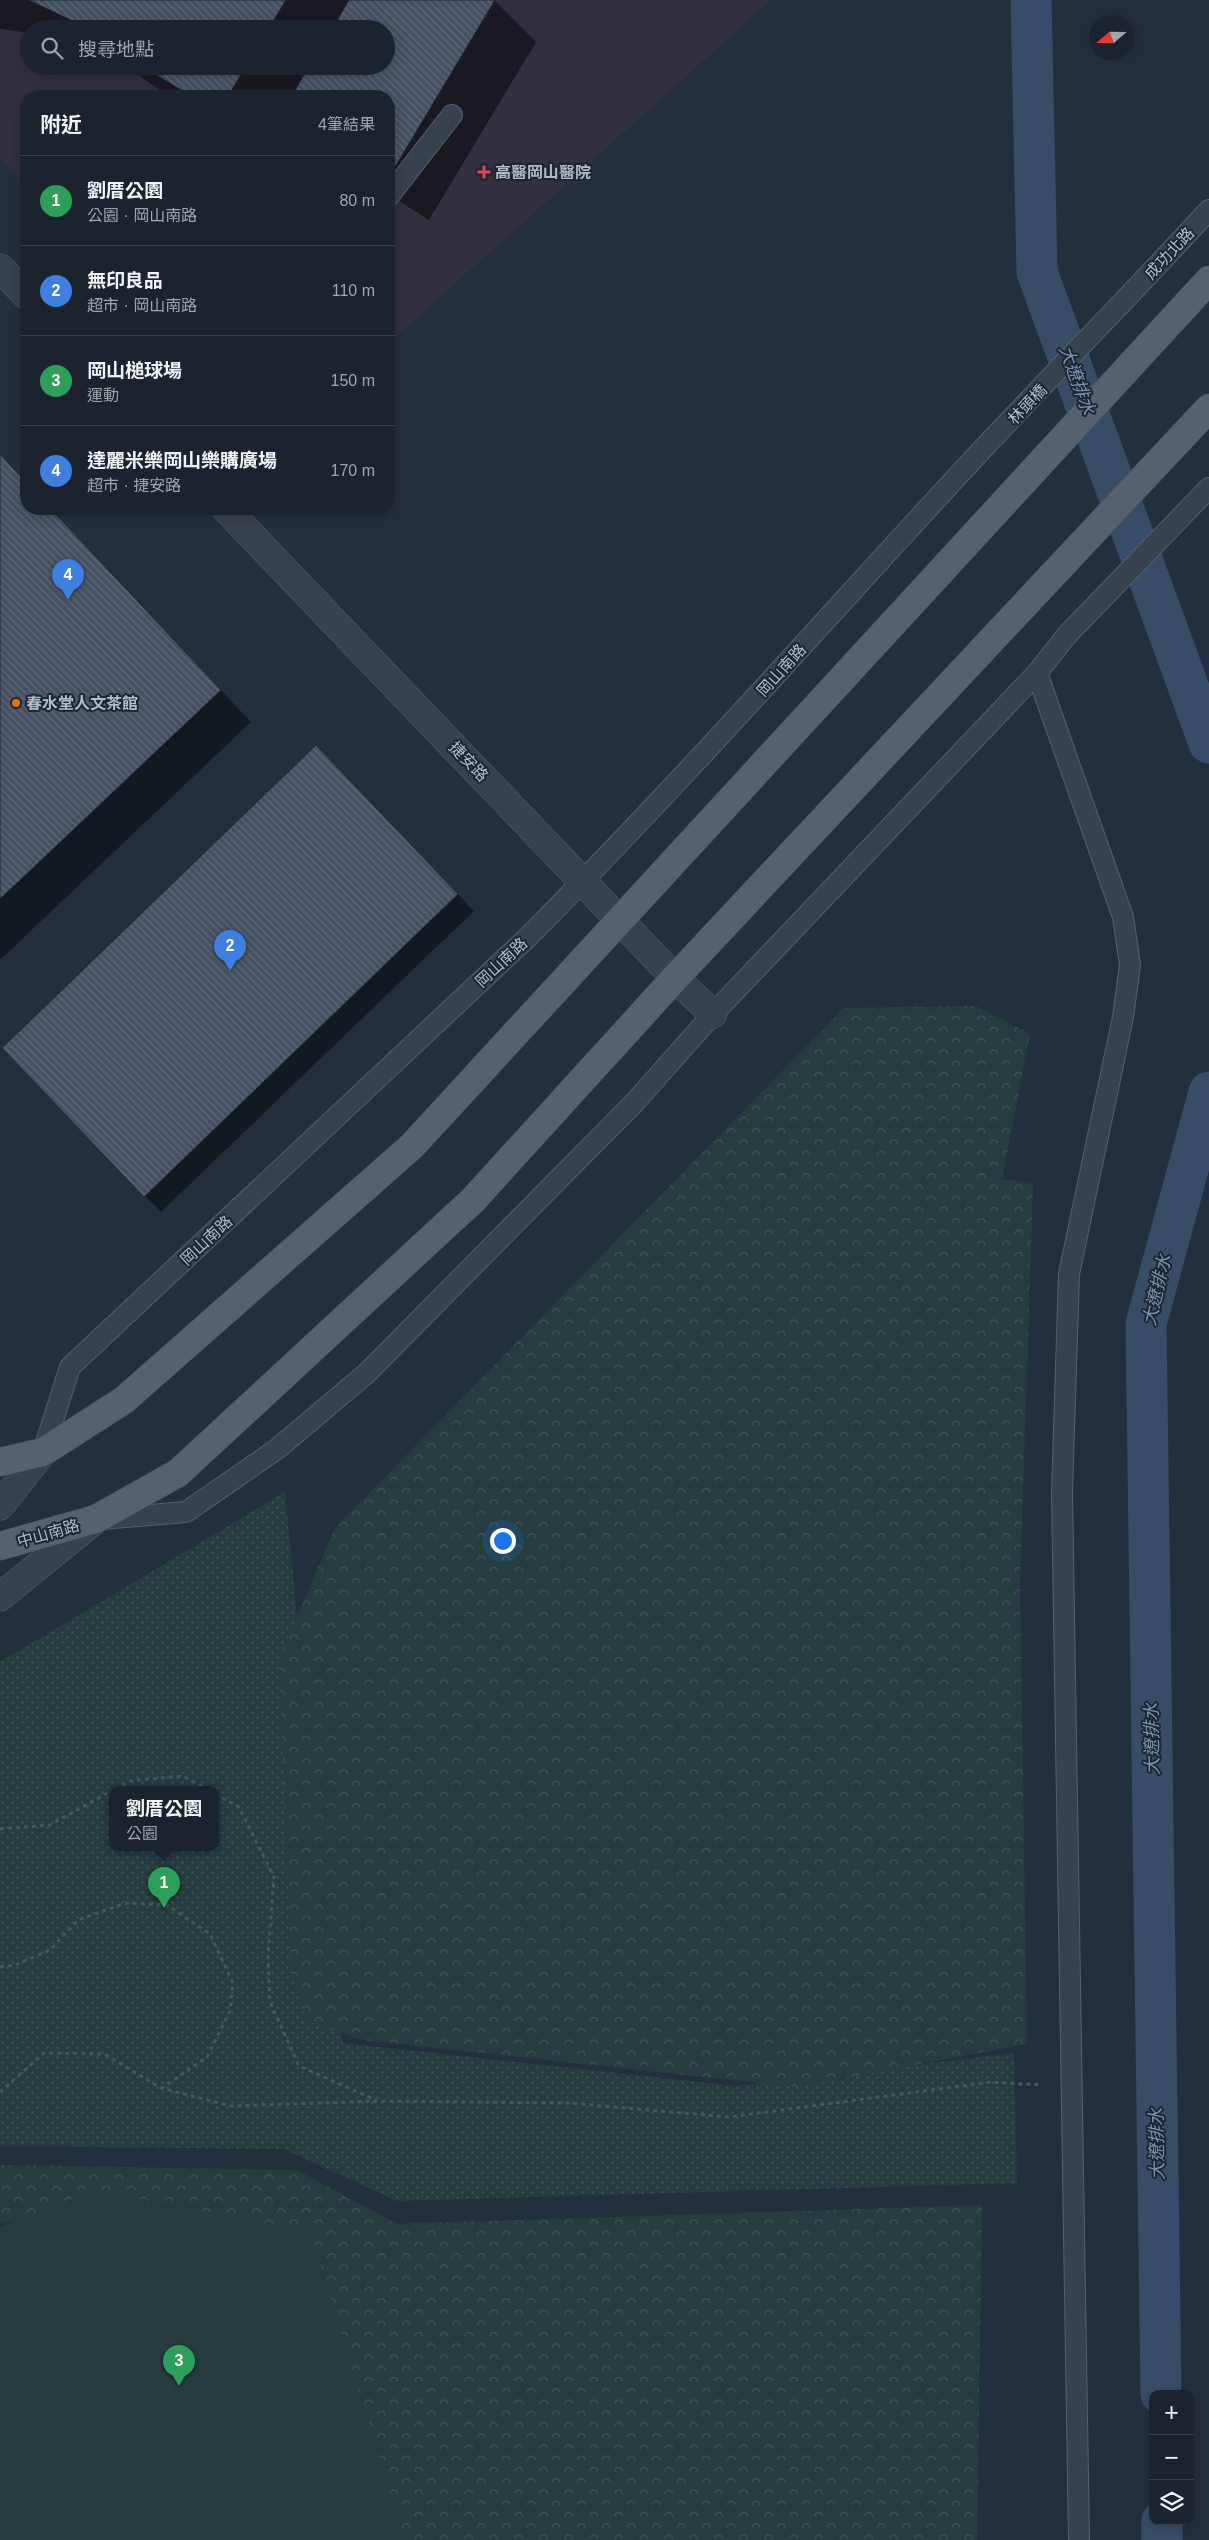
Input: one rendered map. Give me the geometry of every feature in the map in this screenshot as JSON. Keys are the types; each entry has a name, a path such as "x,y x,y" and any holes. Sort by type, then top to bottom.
{"main road":[{"name":"岡山南路","path":"43,1452 124,1400 412,1146 1209,280"},
{"path":"96,1519 178,1473 473,1200 675,978 1209,408"},
{"path":"0,1462 43,1452"},
{"name":"中山南路","path":"0,1546 96,1519"}],"street":[{"path":"0,268 20,289"},
{"name":"捷安路","path":"232,515 675,978 713,1014"},
{"name":"岡山南路","path":"0,1506 43,1452"},
{"path":"0,1597 96,1519"}],"lane":[{"path":"395,188 452,115"},
{"name":"成功北路","path":"1129,296 1209,210"},
{"name":"林頭橋","path":"967,467 1129,296"},
{"name":"岡山南路","path":"43,1452 70,1367 528,937 584,881 670,791 967,467"},
{"path":"96,1519 186,1512 277,1450 374,1366 635,1102 713,1014 1037,673 1067,635 1209,488"},
{"path":"1037,673 1123,917 1130,965 1123,1017 1070,1274 1062,1492 1079,2540"}],"path":[{"path":"121,1786 130,1781 183,1776 201,1786"},
{"path":"0,1829 50,1825 109,1793"},
{"path":"219,1796 239,1807 274,1878 268,1956 270,2002 299,2066 378,2101"},
{"path":"0,1967 15,1964 50,1950 78,1920 125,1903 167,1905 210,1934 234,1983 230,2011 207,2057 161,2088"},
{"path":"0,2092 44,2053 104,2054 161,2088 231,2106 378,2101 568,2104 729,2117 991,2082 1072,2086"}],"shaded area":[{"name":"高醫岡山醫院","path":"0,0 771,0 395,338 395,90 20,90 20,179 0,158"}],"green space":[{"path":"976,1006 1030,1034 1002,1179 1033,1184 1020,1583 1027,2044 797,2087 363,2040 306,2021 291,1966 279,1659 335,1528 844,1008"},
{"path":"285,1492 312,1774 343,2043 736,2086 1014,2053 1017,2183 397,2201 284,2149 0,2146 0,1662"},
{"path":"0,2165 297,2170 397,2224 982,2205 977,2540 369,2540 76,2207 0,2224"},
{"path":"92,2191 310,2231 405,2540 0,2540 0,2227"}],"building":[{"path":"29,0 286,0 274,20 70,20"},
{"path":"349,0 495,0 395,167 395,90 295,90 304,75 395,75 395,20 337,20"},
{"path":"157,75 241,75 232,90 181,90"},
{"path":"0,454 20,476 20,515 57,515 221,690 0,899"},
{"path":"316,745 458,894 144,1197 2,1048"}],"waterway":[{"name":"大遼排水","path":"1031,0 1037,272 1209,743"},
{"name":"大遼排水","path":"1161,2390 1146,1324 1209,1092"},
{"name":"大遼排水","path":"1162,2525 1162,2540"}],"place":[{"name":"高醫岡山醫院","path":"484,172"},
{"name":"達麗米樂岡山樂購廣場","path":"68,600"},
{"name":"春水堂人文茶館","path":"16,703"},
{"name":"無印良品","path":"230,971"},
{"name":"劉厝公園","path":"164,1908"},
{"name":"岡山槌球場","path":"179,2386"}]}
